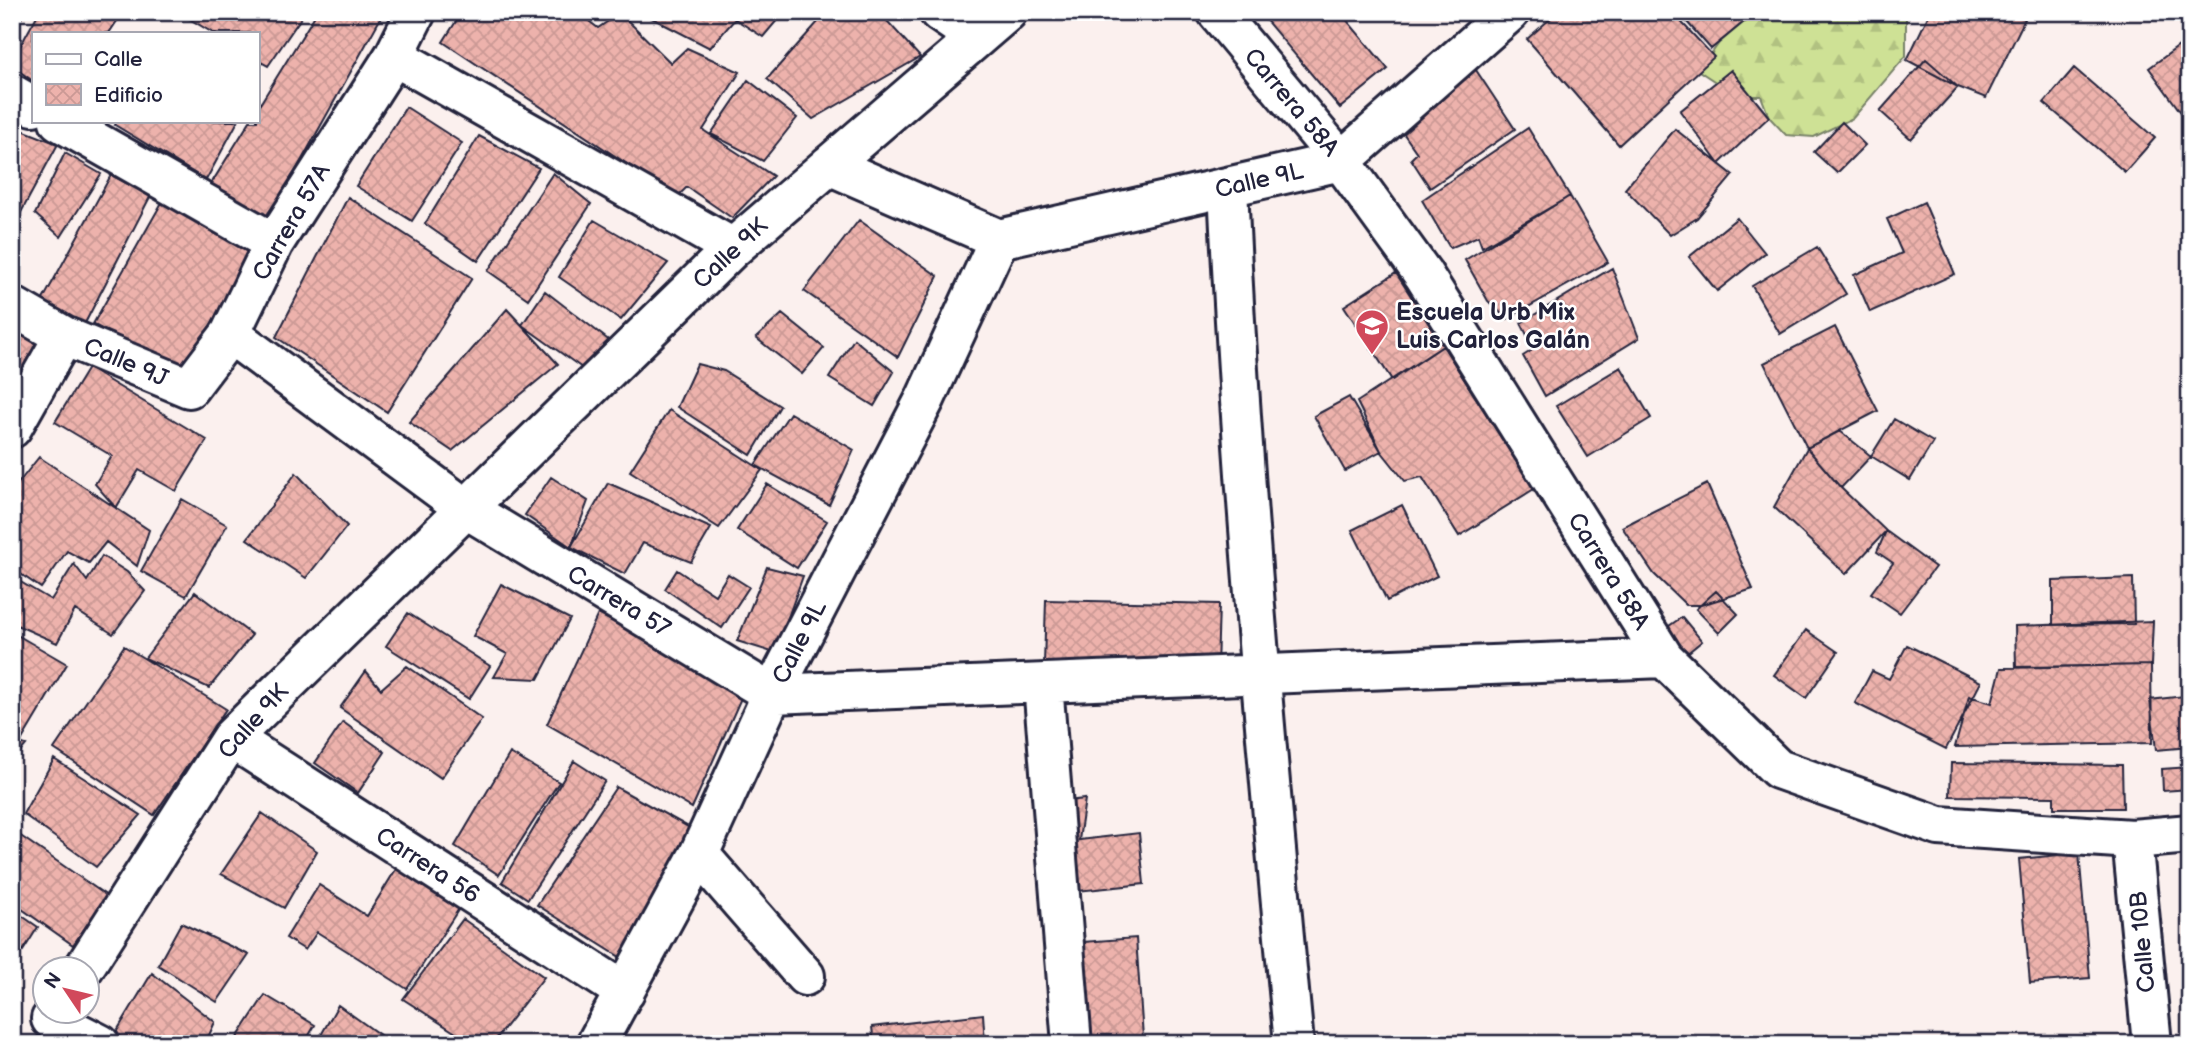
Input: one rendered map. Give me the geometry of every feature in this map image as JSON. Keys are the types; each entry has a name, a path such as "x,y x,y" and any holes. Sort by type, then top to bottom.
{"street":[{"name":"Carrera 57A","path":"189,388 230,334 274,243 394,55 416,12"},
{"path":"939,12 977,38"},
{"name":"Calle 9K","path":"93,954 231,738 733,248 1007,12"},
{"name":"Carrera 58A","path":"1217,12 1341,161 1423,274 1664,659 1778,769 1939,826 2132,839 2190,834"},
{"name":"Calle 9L","path":"596,1044 699,855 772,694 925,399 999,239 1341,161 1510,12"},
{"path":"394,55 733,248"},
{"path":"12,94 32,105"},
{"path":"61,122 274,243"},
{"path":"829,165 999,239"},
{"path":"1228,187 1259,676 1294,1044"},
{"name":"Calle 9J","path":"12,306 64,336 189,388"},
{"path":"230,334 465,508"},
{"name":"Calle 9J","path":"12,428 64,336"},
{"name":"Carrera 57","path":"465,508 772,694"},
{"path":"772,694 1664,659"},
{"path":"1042,684 1072,1044"},
{"name":"Carrera 56","path":"231,738 625,992"},
{"name":"Calle 10B","path":"2132,839 2152,1044"},
{"path":"699,855 805,975"},
{"path":"49,1024 100,1044"}],"green space":[{"path":"1756,12 1902,12 1906,16 1906,56 1853,118 1814,137 1786,135 1769,117 1761,96 1737,96 1699,71 1719,43"}],"building":[{"path":"12,12 25,12 12,32"},
{"path":"39,12 123,12 110,32 32,32 32,80 12,66 12,61"},
{"path":"178,12 305,12 268,66 259,61 259,32 211,32"},
{"path":"317,12 384,12 265,226 206,192 249,122 259,122 259,106"},
{"path":"462,12 577,12 598,28 620,13 671,63 687,48 740,72 703,130 773,176 732,218 687,187 677,197 443,42"},
{"path":"640,12 784,12 763,37 735,19 710,48"},
{"path":"827,12 840,12 850,20 863,12 879,12 920,57 813,119 767,79"},
{"path":"1259,12 1340,12 1388,69 1340,108"},
{"path":"1558,12 1672,12 1714,57 1619,145 1527,39"},
{"path":"1678,12 1756,12 1711,49"},
{"path":"1930,12 2011,12 2025,19 1986,98 1958,87 1907,60"},
{"path":"2190,38 2190,125 2149,68"},
{"path":"1926,59 1958,87 1911,139 1880,111"},
{"path":"1474,67 1515,129 1430,188 1411,159 1417,153 1397,124"},
{"path":"2074,68 2155,138 2125,172 2044,103"},
{"path":"1731,70 1769,117 1719,164 1680,111"},
{"path":"748,80 797,118 763,161 711,134"},
{"path":"406,107 462,143 412,221 356,186"},
{"path":"117,122 237,122 206,180 115,125"},
{"path":"1842,122 1865,145 1837,173 1814,152"},
{"path":"12,126 58,144 12,229"},
{"path":"1528,128 1570,196 1482,247 1478,236 1450,248 1422,200"},
{"path":"1675,129 1733,175 1697,218 1670,235 1625,189"},
{"path":"479,136 539,168 478,261 425,224"},
{"path":"65,153 101,174 61,237 35,214"},
{"path":"553,173 591,204 528,299 488,271"},
{"path":"111,175 151,195 82,329 40,305"},
{"path":"1570,196 1608,262 1507,319 1488,301 1465,260"},
{"path":"165,197 257,243 183,374 93,324"},
{"path":"348,197 472,278 387,412 276,337"},
{"path":"1924,202 1955,274 1870,312 1854,275 1902,253 1887,219"},
{"path":"1737,218 1765,253 1717,291 1689,257"},
{"path":"594,220 668,263 621,320 559,277"},
{"path":"859,220 938,276 898,357 804,291"},
{"path":"1817,247 1846,294 1780,334 1752,286"},
{"path":"1612,268 1639,338 1545,396 1523,356 1534,349 1521,323"},
{"path":"1396,273 1443,346 1392,380 1344,306"},
{"path":"545,291 615,345 589,373 522,325"},
{"path":"507,309 558,364 452,451 409,422"},
{"path":"782,314 824,348 802,374 756,338"},
{"path":"12,321 47,343 12,399"},
{"path":"1835,327 1878,411 1807,448 1764,363"},
{"path":"854,339 894,372 874,406 829,378"},
{"path":"1443,346 1534,489 1459,536 1422,477 1405,481 1381,451 1357,402"},
{"path":"697,364 724,371 780,406 751,455 677,407"},
{"path":"1621,367 1651,418 1588,457 1556,406"},
{"path":"88,368 207,440 176,491 139,470 116,508 95,484 112,456 55,422"},
{"path":"1349,397 1381,451 1345,471 1314,416"},
{"path":"669,410 762,470 719,528 630,471"},
{"path":"790,413 854,450 829,505 755,465"},
{"path":"1894,419 1933,442 1910,480 1871,456"},
{"path":"1840,431 1871,456 1841,488 1807,448"},
{"path":"1807,448 1841,488 1886,531 1846,574 1774,507"},
{"path":"39,457 149,530 137,566 106,542 89,563 67,551 41,588 12,568 12,491"},
{"path":"296,473 347,526 306,578 247,539"},
{"path":"551,477 588,501 571,547 525,515"},
{"path":"608,483 711,528 691,562 643,543 625,574 571,547"},
{"path":"767,484 827,521 797,568 737,530"},
{"path":"1707,484 1753,589 1701,605 1686,605 1654,574 1622,527"},
{"path":"182,499 227,525 186,596 141,571"},
{"path":"1402,505 1437,576 1387,601 1352,530"},
{"path":"1886,531 1935,567 1900,613 1871,593 1893,563 1877,552"},
{"path":"102,556 127,572 145,591 113,634 75,610 57,643 12,623 12,577 51,600 74,564 87,581"},
{"path":"767,567 803,576 775,653 737,641"},
{"path":"677,570 715,595 728,574 749,587 722,628 665,589"},
{"path":"2133,578 2134,624 2053,625 2053,581"},
{"path":"501,584 570,619 538,679 494,677 507,654 473,636"},
{"path":"1716,591 1738,614 1719,633 1696,609"},
{"path":"195,592 252,635 209,688 145,658"},
{"path":"1046,600 1219,604 1217,668 1044,664"},
{"path":"408,613 490,666 469,699 386,646"},
{"path":"598,614 745,689 692,808 547,724"},
{"path":"1682,617 1702,641 1685,655 1666,628"},
{"path":"2153,621 2151,665 2016,667 2015,626"},
{"path":"1806,630 1838,652 1806,698 1774,675"},
{"path":"12,632 67,664 20,743 12,739"},
{"path":"1907,645 1981,682 1946,749 1855,703 1872,671 1889,679"},
{"path":"124,646 226,709 154,815 54,749"},
{"path":"2151,665 2152,743 1955,747 1969,696 1992,703 2001,668"},
{"path":"407,666 482,719 441,778 340,708 366,671 381,689"},
{"path":"2184,696 2186,717 2190,717 2190,747 2156,750 2150,700"},
{"path":"343,722 385,752 358,793 315,763"},
{"path":"12,741 26,745 12,762"},
{"path":"510,753 559,782 499,875 455,846"},
{"path":"54,759 141,815 96,867 23,814"},
{"path":"574,761 605,781 528,899 502,882"},
{"path":"1951,763 2122,765 2123,808 2054,808 2054,797 1950,796"},
{"path":"2190,767 2190,789 2163,791 2162,769"},
{"path":"616,787 692,829 620,957 537,905"},
{"path":"1085,799 1079,840 1139,833 1144,884 1068,892 1059,802"},
{"path":"262,813 317,851 284,908 221,874"},
{"path":"12,830 107,896 73,945 12,902"},
{"path":"2079,853 2090,978 2030,983 2019,859"},
{"path":"398,866 460,907 407,989 317,932 305,950 286,938 319,885 367,916"},
{"path":"12,909 38,927 23,951 12,945"},
{"path":"463,919 544,977 492,1044 473,1044 403,999"},
{"path":"181,923 249,955 217,1002 158,965"},
{"path":"1136,938 1143,1037 1078,1042 1070,943"},
{"path":"152,973 215,1022 205,1044 133,1044 115,1034"},
{"path":"265,995 315,1025 304,1044 233,1044"},
{"path":"338,1005 380,1035 375,1044 316,1044"},
{"path":"983,1014 985,1044 874,1044 872,1027"}],"place":[{"name":"Escuela Urb Mix Luis Carlos Galán","path":"1372,356"}]}
